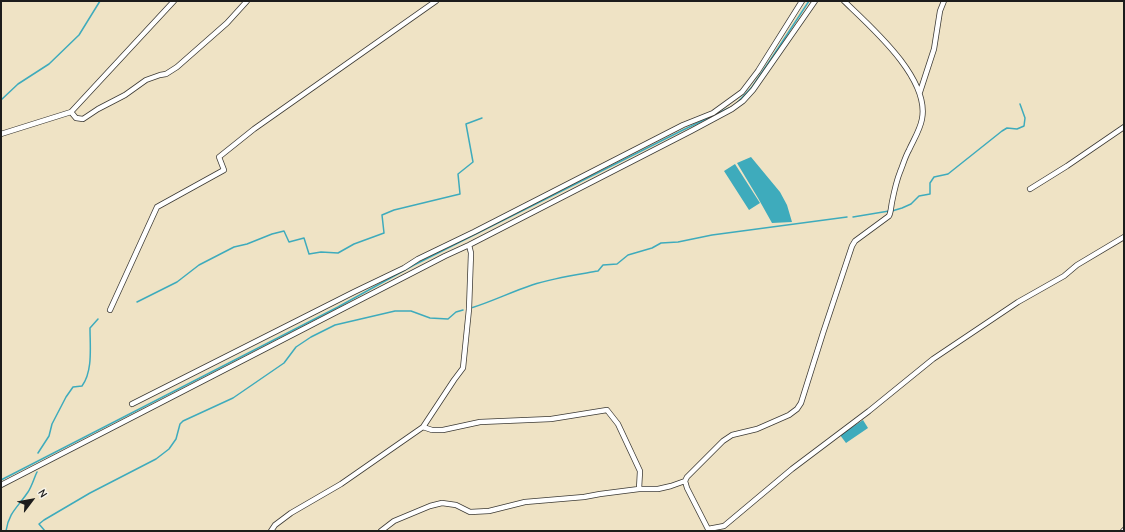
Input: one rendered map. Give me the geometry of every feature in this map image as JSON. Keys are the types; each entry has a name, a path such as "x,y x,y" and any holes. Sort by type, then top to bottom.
{"street":[{"path":"1,134 71,112 174,1"},
{"path":"71,112 76,118 83,119 98,109 125,95 146,80 166,74 177,67 227,23 247,1"},
{"path":"110,310 158,208 224,170 219,157 436,1"},
{"path":"132,404 404,268 418,259 481,229 683,125 713,113 742,92 758,71 802,1"},
{"path":"1,485 732,109 753,90 815,1"},
{"path":"381,531 394,521 430,506 442,503 456,505 470,512 480,512 525,502 584,497 639,489 658,489 671,486 685,481 687,477 718,446 732,435 757,429 789,415 797,409 802,403 823,333 852,246 855,241 889,216 898,176 908,150 919,129 922,118 923,105 920,92 912,77 894,52 844,1"},
{"path":"920,92 934,49 940,11 944,1"},
{"path":"1030,189 1124,127"},
{"path":"685,481 687,488 709,530 724,526 792,469 869,411 933,359 1018,302 1064,276 1077,265 1124,237"},
{"path":"271,531 275,525 291,513 341,484 423,427 463,368 469,309 471,253 469,245"},
{"path":"423,427 432,430 443,430 480,422 550,419 607,410 618,424 640,471 639,489"}],"water":[{"path":"751,157 780,192 787,205 792,222 772,223 737,163"},
{"path":"735,164 760,203 749,210 724,171"},
{"path":"863,420 868,428 846,443 840,435"}],"waterway":[{"path":"1,100 18,84 49,64 79,35 100,1"},
{"path":"736,104 752,87 809,1"},
{"path":"892,211 911,204 919,196 930,194 930,183 934,177 948,174 1002,131 1007,128 1017,129 1024,126 1025,118 1020,104"},
{"path":"1,480 338,307 414,265 729,108"},
{"path":"137,302 177,282 199,265 234,247 247,244 272,234 284,231 289,242 304,238 309,254 321,252 338,253 354,244 384,233 382,215 394,210 460,194 458,174 473,162 466,124 482,118"},
{"path":"853,217 889,211"},
{"path":"471,308 540,283 598,271 603,265 617,264 628,255 652,248 661,243 678,242 712,235 847,217"},
{"path":"45,531 39,524 44,520 90,493 156,459 169,449 176,439 180,424 183,421 233,398 284,363 296,347 311,337 335,325 395,311 411,311 430,318 448,319 456,312 463,310"},
{"path":"38,453 49,436 52,424 66,397 73,387 82,386 86,380 90,358 90,328 98,319"},
{"path":"6,531 9,519 29,490 37,472"}]}
